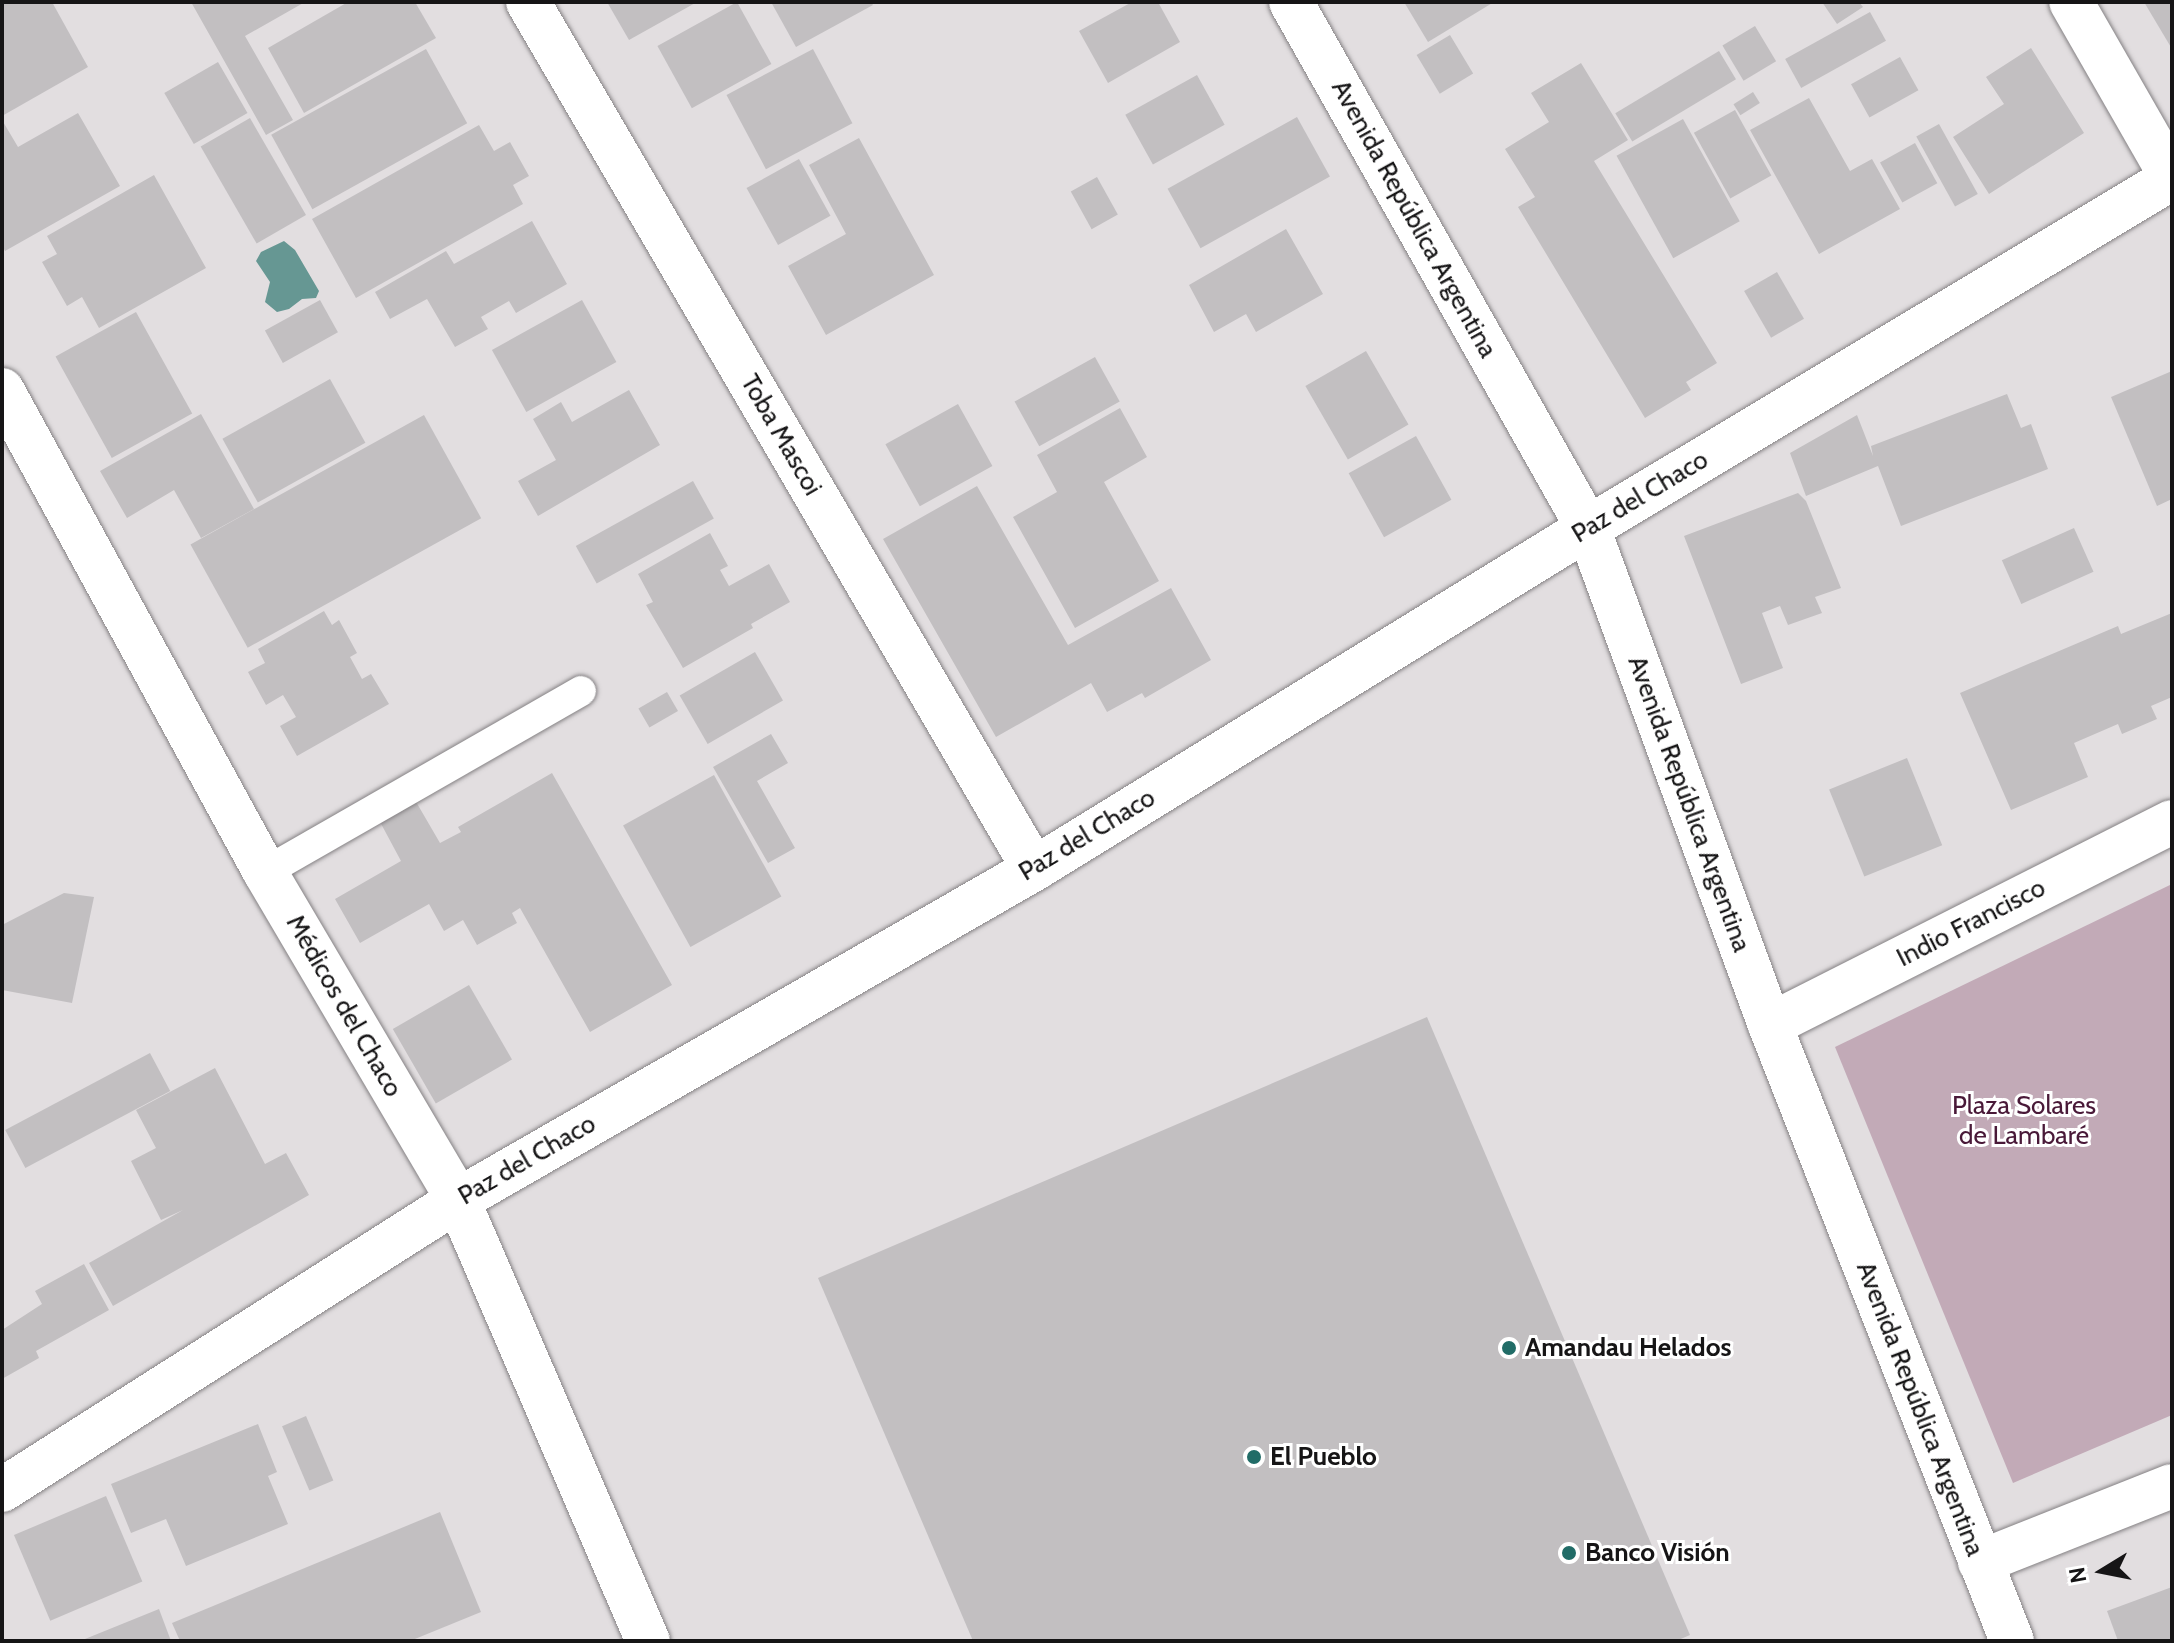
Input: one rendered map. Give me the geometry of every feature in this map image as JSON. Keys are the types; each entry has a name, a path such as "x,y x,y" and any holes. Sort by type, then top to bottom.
{"street":[{"name":"Toba Mascoi","path":"528,2 1034,869"},
{"name":"Avenida República Argentina","path":"1291,2 1588,528 1770,1025 2012,1641"},
{"path":"2071,2 2172,178"},
{"name":"Paz del Chaco","path":"2,1490 458,1200 1034,869 1588,528 2172,178"},
{"name":"Médicos del Chaco","path":"2,390 265,872 458,1200 648,1641"},
{"name":"Indio Francisco","path":"1770,1025 2172,822"},
{"path":"1980,1562 2172,1486"}],"lane":[{"path":"265,872 581,691"}],"green space":[{"name":"Plaza Solares de Lambaré","path":"2172,884 2172,1415 2013,1483 1835,1047"}],"water":[{"path":"284,241 295,250 319,291 316,298 302,299 289,309 277,312 265,302 270,282 256,261 261,252"}],"building":[{"path":"2,2 52,2 88,67 2,116"},
{"path":"191,2 305,2 245,36 293,120 266,135"},
{"path":"348,2 415,2 436,38 304,113 268,48"},
{"path":"607,2 697,2 629,40"},
{"path":"737,2 771,64 692,108 657,46"},
{"path":"771,2 871,2 873,5 796,47"},
{"path":"1132,2 1158,2 1180,42 1108,83 1079,31"},
{"path":"1404,2 1494,2 1428,42"},
{"path":"1822,2 1859,2 1863,7 1837,24"},
{"path":"2144,2 2172,2 2172,49"},
{"path":"1870,12 1886,41 1801,88 1785,59"},
{"path":"1755,26 1776,61 1744,81 1722,46"},
{"path":"1450,35 1473,74 1440,94 1417,55"},
{"path":"2031,48 2084,133 1989,194 1953,137 2004,104 1986,77"},
{"path":"426,49 467,123 312,209 271,135"},
{"path":"813,49 852,123 766,169 726,95"},
{"path":"1719,51 1736,79 1632,142 1615,113"},
{"path":"1900,57 1918,90 1869,117 1851,84"},
{"path":"218,62 248,113 194,144 164,93"},
{"path":"1581,63 1628,140 1594,161 1717,363 1686,382 1691,390 1645,418 1518,207 1535,197 1505,149 1549,122 1531,93"},
{"path":"1197,75 1225,125 1153,165 1125,115"},
{"path":"1753,92 1760,103 1740,115 1733,104"},
{"path":"1809,98 1850,171 1872,159 1900,209 1819,254 1750,130"},
{"path":"1735,110 1771,176 1730,198 1694,133"},
{"path":"78,113 120,186 5,251 2,245 2,120 18,147"},
{"path":"1297,117 1330,176 1201,248 1168,189"},
{"path":"250,118 306,215 257,243 201,146"},
{"path":"1683,119 1740,221 1673,258 1617,156"},
{"path":"1939,124 1978,194 1955,207 1916,137"},
{"path":"479,125 494,151 510,142 529,176 513,185 523,204 356,298 312,219"},
{"path":"859,138 934,275 826,335 788,266 846,234 809,165"},
{"path":"1915,143 1937,183 1902,203 1880,162"},
{"path":"799,159 831,216 778,245 747,188"},
{"path":"154,175 206,268 99,328 82,297 67,306 42,262 57,254 47,236"},
{"path":"1097,177 1118,215 1092,229 1071,192"},
{"path":"532,221 567,284 516,313 509,301 481,317 488,329 455,347 427,299 390,319 375,292 446,251 454,264"},
{"path":"1286,229 1323,294 1256,332 1246,314 1214,332 1189,285"},
{"path":"1777,272 1804,319 1771,338 1744,291"},
{"path":"320,300 338,332 283,363 265,331"},
{"path":"582,300 616,362 526,412 492,350"},
{"path":"136,312 192,413 112,458 56,357"},
{"path":"1366,351 1408,425 1348,460 1305,386"},
{"path":"1095,357 1120,402 1039,446 1015,402"},
{"path":"2172,371 2172,499 2157,506 2111,397"},
{"path":"330,379 365,443 258,502 222,439"},
{"path":"629,390 660,445 538,516 518,481 556,460 533,419 561,402 572,422"},
{"path":"2007,394 2021,428 2031,424 2048,469 1901,526 1878,466 1806,496 1790,453 1857,415 1873,456 1871,446"},
{"path":"958,404 992,466 920,506 885,444"},
{"path":"1120,408 1147,457 1104,482 1159,581 1075,628 1013,517 1057,492 1037,455"},
{"path":"201,414 254,509 201,538 174,490 127,518 100,471"},
{"path":"424,415 481,518 248,648 190,544"},
{"path":"1416,436 1451,500 1384,537 1349,473"},
{"path":"693,481 714,519 597,584 576,546"},
{"path":"977,486 1068,645 1171,588 1211,660 1145,698 1142,693 1107,712 1091,683 996,737 883,539"},
{"path":"1798,493 1806,501 1841,588 1815,597 1822,613 1788,625 1780,606 1762,613 1783,668 1741,684 1684,536"},
{"path":"2074,528 2094,572 2021,604 2002,560"},
{"path":"710,533 728,566 720,570 729,586 769,564 790,602 751,624 753,628 683,668 646,605 653,602 638,574"},
{"path":"324,611 332,625 339,620 357,653 350,657 362,679 371,674 389,704 297,756 280,726 296,717 283,695 266,705 248,672 265,663 258,649"},
{"path":"2172,613 2172,697 2151,706 2157,719 2122,734 2118,724 2074,743 2088,777 2011,810 1960,693 2118,626 2121,634"},
{"path":"755,652 783,700 708,744 680,696"},
{"path":"667,692 678,711 649,728 638,708"},
{"path":"771,734 788,763 757,781 795,848 768,863 713,767"},
{"path":"1907,758 1942,845 1864,877 1829,789"},
{"path":"552,773 672,985 590,1032 520,908 512,913 517,923 477,945 463,920 444,931 429,904 360,943 335,899 401,861 379,820 415,800 440,843 461,832 458,827"},
{"path":"714,775 781,897 690,947 623,825"},
{"path":"64,893 94,897 72,1003 2,990 2,925"},
{"path":"469,985 512,1059 436,1103 393,1029"},
{"name":"El Pueblo","path":"1427,1017 1690,1635 1676,1641 973,1641 818,1278"},
{"path":"150,1053 170,1091 25,1168 5,1130"},
{"path":"215,1068 265,1164 286,1153 309,1195 113,1306 89,1263 183,1210 161,1220 131,1161 156,1148 136,1110"},
{"path":"84,1264 109,1310 36,1351 39,1358 2,1379 2,1330 42,1304 35,1291"},
{"path":"306,1416 333,1480 309,1491 282,1426"},
{"path":"258,1424 277,1472 268,1476 288,1524 186,1566 166,1519 131,1533 111,1484"},
{"path":"106,1496 142,1582 50,1621 14,1535"},
{"path":"440,1512 481,1612 410,1641 180,1641 172,1623"},
{"path":"2172,1587 2172,1641 2118,1641 2107,1611"},
{"path":"159,1609 171,1641 80,1641"}],"place":[{"name":"Amandau Helados","path":"1509,1348"},
{"name":"El Pueblo","path":"1254,1457"},
{"name":"Banco Visión","path":"1569,1553"}]}
